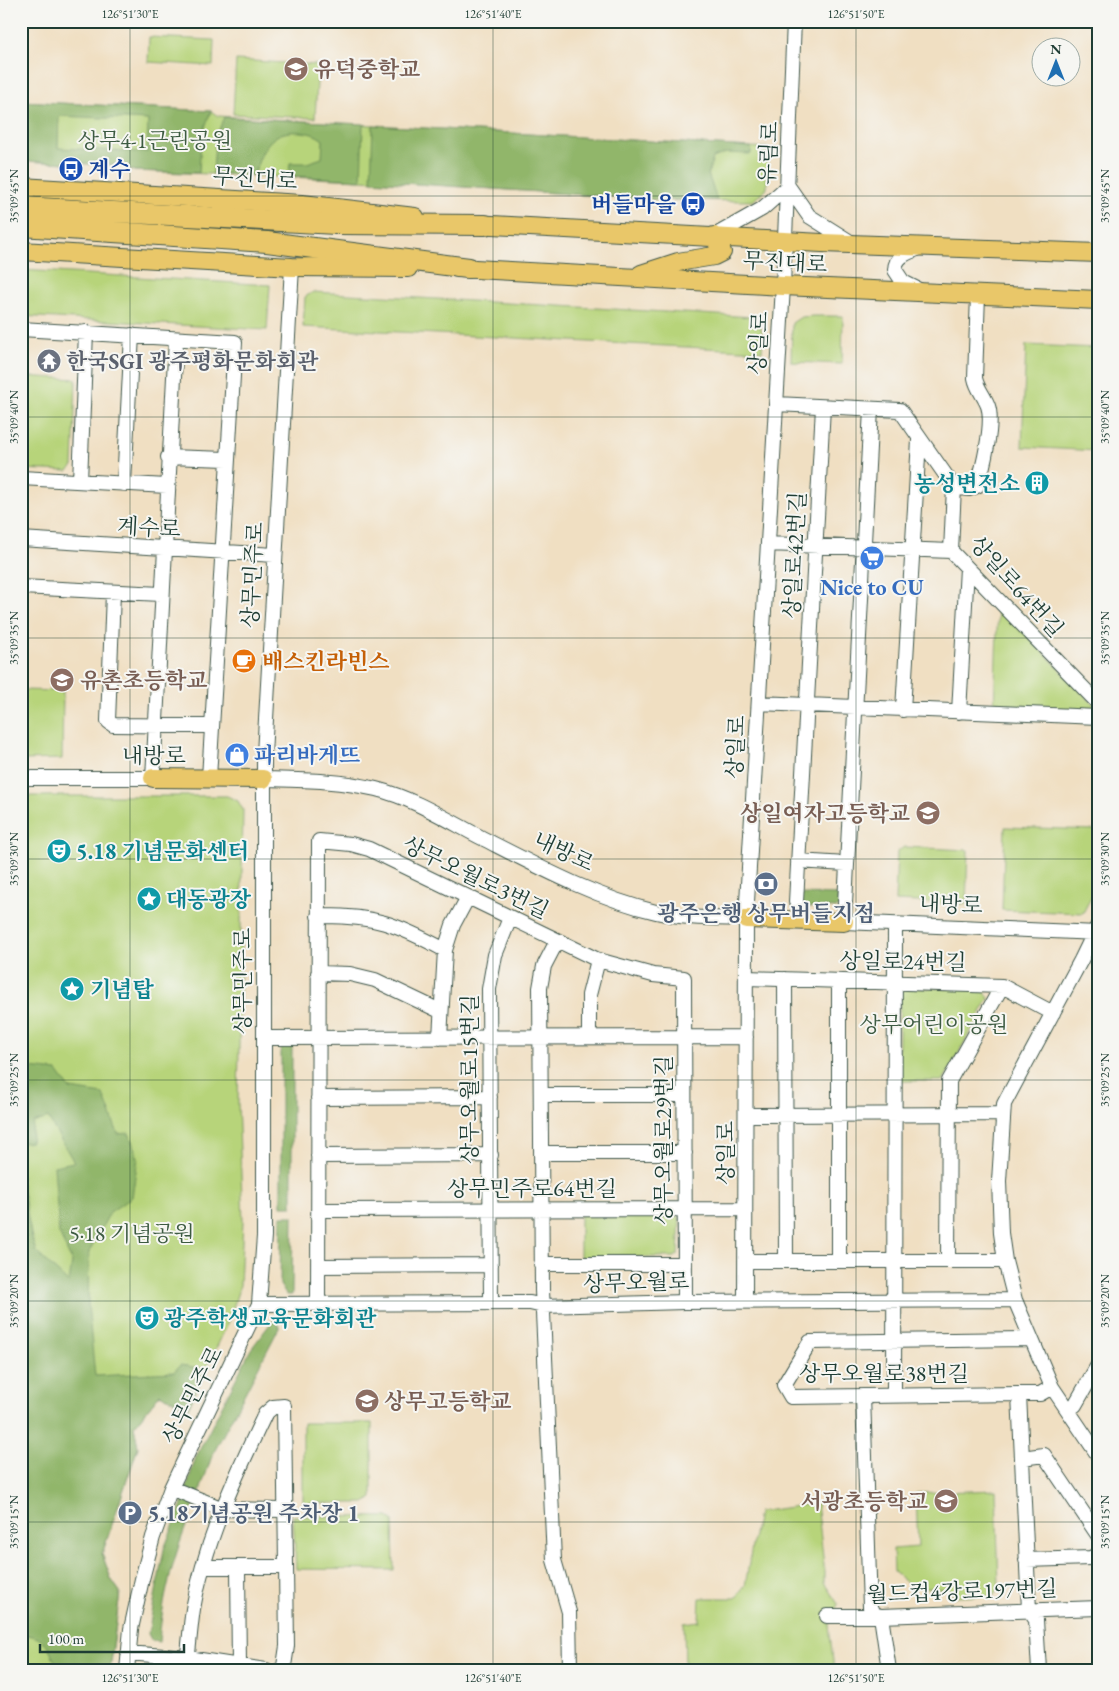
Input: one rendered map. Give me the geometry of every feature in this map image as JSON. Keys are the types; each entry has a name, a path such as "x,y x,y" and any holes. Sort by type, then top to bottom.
{"highway":[{"name":"무진대로","path":"21,206 336,224 485,225"},
{"name":"무진대로","path":"21,226 267,242 469,268"}],"main road":[{"name":"무진대로","path":"21,187 302,204 485,225 785,241 1098,253"},
{"path":"631,278 678,262 714,256 722,252 714,236"},
{"name":"무진대로","path":"21,251 292,267 469,268 782,286 1098,300"},
{"name":"내방로","path":"153,778 263,779"},
{"name":"내방로","path":"746,919 844,922"}],"street":[{"name":"유림로","path":"782,286 794,21"},
{"path":"714,236 762,209 788,186 809,216 852,244"},
{"path":"922,292 903,282 897,275 895,264 906,253 926,246"},
{"name":"상무민주로","path":"127,1670 131,1629 153,1537 170,1488 259,1304 264,1236 263,779 274,555 292,267"},
{"name":"상일로","path":"745,1301 746,919 782,286"},
{"path":"776,404 900,410 919,440 954,486 969,489 977,486 982,473 989,417 988,406 977,386 975,378 978,295"},
{"path":"21,329 235,342 209,778"},
{"path":"80,482 86,332"},
{"path":"124,484 132,335"},
{"path":"153,778 168,457 176,339"},
{"name":"상일로42번길","path":"796,902 823,406"},
{"path":"844,922 871,409"},
{"path":"903,710 919,440"},
{"path":"168,457 227,459"},
{"path":"21,478 167,486"},
{"name":"상일로64번길","path":"954,486 952,551 1098,703"},
{"name":"계수로","path":"21,540 274,555"},
{"path":"768,544 952,551"},
{"path":"959,712 967,568"},
{"path":"21,587 161,594"},
{"path":"113,593 108,721 113,725 211,726"},
{"path":"759,703 1098,717"},
{"name":"내방로","path":"21,778 153,778"},
{"name":"내방로","path":"263,779 318,780 377,789 415,804 497,845 620,902 657,912 685,916 746,919"},
{"name":"상무오월로3번길","path":"318,1304 319,841 351,844 369,849 598,960 652,975 684,978"},
{"path":"798,861 846,864"},
{"path":"440,1038 440,1011 445,950 453,925 468,897"},
{"path":"318,916 351,916 392,924 445,950"},
{"name":"상무오월로15번길","path":"491,1303 489,989 498,947 510,918"},
{"name":"내방로","path":"844,922 1096,930"},
{"path":"894,1396 893,1115 895,924"},
{"path":"1096,930 1004,1104 1001,1114 999,1181 1001,1233 1005,1261 1015,1300 1052,1387 1098,1455"},
{"path":"557,941 544,966 540,988 540,1210 554,1560 569,1612 570,1670"},
{"path":"589,1037 588,995 598,960"},
{"path":"318,973 350,974 375,980 440,1011"},
{"name":"상무오월로29번길","path":"684,978 685,1302"},
{"name":"상일로24번길","path":"746,978 1002,986 1053,1013"},
{"path":"785,980 786,1261"},
{"path":"839,981 839,1261"},
{"path":"948,1260 949,1081 1002,986"},
{"path":"264,1038 746,1037"},
{"path":"541,1095 684,1095"},
{"path":"318,1098 490,1096"},
{"path":"746,1115 1001,1114"},
{"path":"541,1153 685,1153"},
{"path":"318,1156 490,1155"},
{"name":"상무민주로64번길","path":"318,1210 745,1209"},
{"path":"745,1261 1005,1261"},
{"path":"542,1264 685,1264"},
{"path":"318,1266 491,1266"},
{"name":"상무오월로","path":"259,1304 530,1303 544,1306 745,1301 1015,1300"},
{"name":"상무오월로38번길","path":"1030,1339 810,1342 784,1385 791,1397 1040,1394 1052,1387"},
{"path":"1068,1410 1075,1405 1098,1365"},
{"path":"1019,1394 1029,1610 1036,1620 1039,1670"},
{"path":"863,1396 870,1607 873,1614 881,1616 889,1670"},
{"path":"187,1664 193,1608 223,1509 265,1414 273,1407 284,1406 288,1646 284,1666 280,1670"},
{"path":"1022,1458 1044,1455 1098,1535"},
{"path":"170,1488 223,1509 285,1510"},
{"path":"1026,1560 1091,1558 1098,1554"},
{"path":"204,1567 286,1567"},
{"path":"238,1567 240,1668"},
{"name":"월드컵4강로197번길","path":"827,1616 881,1616 1098,1608"},
{"path":"128,1653 187,1664 266,1670"}],"green space":[{"path":"149,37 214,40 213,66 148,62"},
{"path":"236,60 318,65 315,118 233,114"},
{"name":"상무4-1근린공원","path":"21,101 211,111 218,116 768,148 767,188 753,201 661,200 361,180 134,171 118,165 21,161"},
{"path":"21,101 211,111 201,138 199,173 134,171 118,165 21,161","holes":["59,116 148,120 147,152 58,148"]},
{"path":"224,117 363,124 361,180 289,176 290,163 307,163 322,158 323,140 312,134 301,132 290,132 275,137 264,149 254,175 213,174 215,140"},
{"path":"373,125 751,147 751,154 726,153 713,158 708,174 717,200 661,200 371,181"},
{"path":"21,270 270,285 267,330 21,316"},
{"path":"313,292 753,317 762,332 762,351 303,327 305,297"},
{"path":"843,316 842,364 791,362 792,323 801,317"},
{"path":"1026,345 1098,348 1098,451 1022,447"},
{"path":"21,376 76,379 73,466 68,471 21,469"},
{"path":"998,605 1095,706 1092,710 994,707"},
{"path":"21,690 63,691 62,759 21,760"},
{"name":"5·18 기념공원","path":"21,796 227,796 238,801 243,810 238,1104 243,1221 240,1285 229,1321 188,1408 160,1394 134,1426 138,1447 102,1554 111,1579 120,1592 110,1670 21,1670"},
{"path":"1005,827 1095,830 1098,835 1098,883 1083,913 1002,910"},
{"path":"904,847 968,850 966,904 895,901 897,852"},
{"path":"800,894 840,895 840,905 837,908 800,907"},
{"name":"상무어린이공원","path":"905,988 983,989 989,998 943,1081 898,1081 900,993"},
{"path":"285,1045 292,1045 292,1206 281,1206 281,1048"},
{"path":"21,1067 57,1071 70,1089 103,1094 118,1134 129,1133 138,1158 132,1197 110,1212 89,1252 88,1305 95,1376 174,1372 180,1365 207,1369 188,1408 160,1394 134,1426 138,1447 102,1554 111,1579 120,1592 110,1670 62,1670 44,1642 39,1638 21,1634 21,1181 36,1252 69,1283 72,1262 59,1233 54,1166 74,1162 48,1118 33,1123 31,1142 21,1143"},
{"path":"580,1213 677,1215 680,1218 678,1255 674,1257 580,1257"},
{"path":"281,1216 293,1216 292,1295 287,1295 280,1285"},
{"path":"273,1320 280,1326 212,1456 199,1494 186,1489 196,1457 251,1349"},
{"path":"303,1423 372,1423 372,1498 365,1503 303,1503"},
{"path":"996,1490 999,1588 993,1596 953,1597 952,1590 911,1586 894,1572 893,1549 918,1547 916,1493"},
{"path":"184,1499 195,1503 171,1571 159,1642 152,1641 148,1634 164,1549"},
{"path":"817,1503 824,1583 838,1604 829,1625 834,1670 685,1670 684,1623 699,1621 700,1598 736,1598 745,1586 758,1512"},
{"path":"293,1516 388,1517 393,1520 394,1570 296,1569"}],"place":[{"name":"유덕중학교","path":"296,69"},
{"name":"계수","path":"71,169"},
{"name":"버들마을","path":"693,204"},
{"name":"한국SGI 광주평화문화회관","path":"49,361"},
{"name":"농성변전소","path":"1037,483"},
{"name":"Nice to CU","path":"872,558"},
{"name":"배스킨라빈스","path":"244,661"},
{"name":"유촌초등학교","path":"62,680"},
{"name":"파리바게뜨","path":"237,755"},
{"name":"상일여자고등학교","path":"928,813"},
{"name":"5.18 기념문화센터","path":"59,851"},
{"name":"광주은행 상무버들지점","path":"766,884"},
{"name":"대동광장","path":"149,899"},
{"name":"기념탑","path":"72,989"},
{"name":"광주학생교육문화회관","path":"147,1318"},
{"name":"상무고등학교","path":"367,1401"},
{"name":"서광초등학교","path":"946,1501"},
{"name":"5.18기념공원 주차장 1","path":"130,1513"}]}
